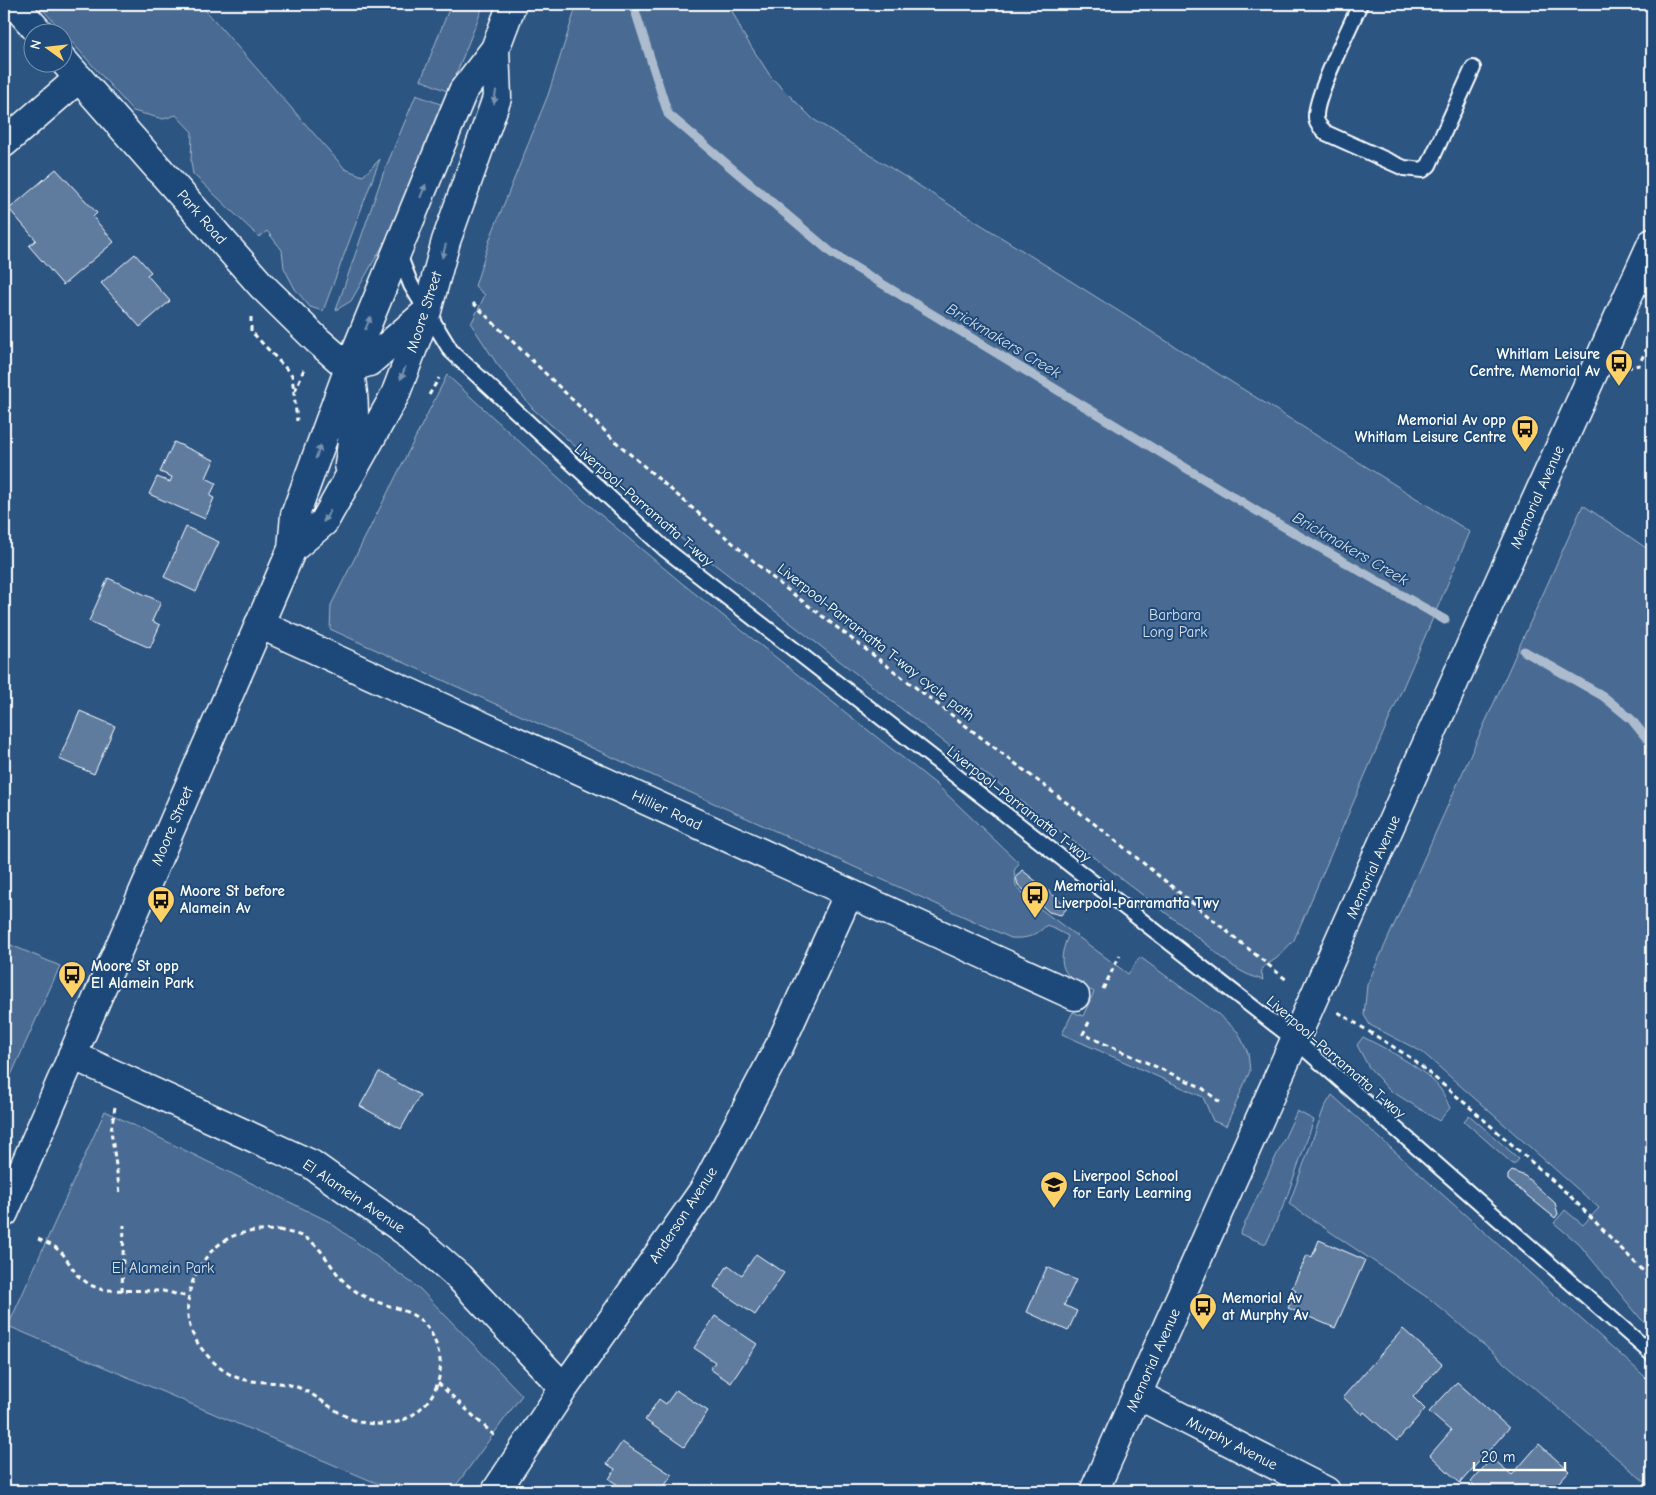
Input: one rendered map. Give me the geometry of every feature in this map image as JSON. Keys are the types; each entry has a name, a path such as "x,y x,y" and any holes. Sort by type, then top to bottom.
{"street":[{"path":"14,4 30,22"},
{"name":"Moore Street","path":"4,1213 292,549 295,515 349,368 463,91 495,49 512,4"},
{"name":"Moore Street","path":"292,549 324,522 395,395 427,312 446,241 497,98 495,49"},
{"name":"Park Road","path":"72,70 284,309 349,368"},
{"path":"4,143 68,72"},
{"name":"Memorial Avenue","path":"1094,1491 1652,243"},
{"path":"347,481 355,423 355,396 349,368 369,362 427,312"},
{"name":"Hillier Road","path":"259,624 849,893 1088,996"},
{"name":"Anderson Avenue","path":"496,1491 564,1388 703,1191 780,1045 849,893"},
{"name":"El Alamein Avenue","path":"72,1055 311,1164 415,1238 459,1277 564,1388"},
{"name":"Murphy Avenue","path":"1138,1395 1326,1491"}],"lane":[{"path":"1360,4 1318,102 1316,118 1319,126 1326,133 1404,168 1423,170 1429,165 1473,68"},
{"name":"Liverpool–Parramatta T-way","path":"398,252 412,285 451,351 665,549 1295,1040 1652,1354"}],"path":[{"path":"252,274 251,331 292,376 296,421"},
{"name":"Liverpool-Parramatta T-way cycle path","path":"473,303 615,441 765,571 1104,832 1283,978"},
{"path":"1639,365 1652,336"},
{"path":"294,392 304,368"},
{"path":"1088,996 1120,955"},
{"path":"1348,1018 1411,1058 1466,1104 1569,1194 1652,1280"},
{"path":"1090,1020 1083,1034 1201,1087 1222,1104"},
{"path":"115,1103 111,1131 120,1193"},
{"path":"122,1291 124,1224"},
{"path":"279,1230 302,1236 318,1248 338,1276 351,1288 371,1299 401,1308 420,1318 432,1333 438,1348 440,1364 438,1383 429,1400 414,1416 397,1422 377,1425 358,1422 318,1397 296,1387 240,1380 220,1368 204,1352 194,1336 188,1316 189,1297 197,1269 213,1250 231,1237 254,1231 279,1230"},
{"path":"38,1239 63,1254 78,1275 90,1285 103,1290 163,1291 189,1297"},
{"path":"438,1383 518,1458"}],"green space":[{"path":"38,4 200,4 345,169 363,176 380,159 323,311 310,307 295,289 284,268 282,250 267,231 259,237 193,174 191,162 192,132 176,115 163,119 133,111 72,42 72,22 54,22"},
{"path":"451,4 484,4 449,92 421,80"},
{"name":"Barbara Long Park","path":"577,4 729,4 743,34 771,77 813,119 1470,532 1294,940 1277,958 1261,969 1263,980 1248,975 1228,963 1210,947 670,530 533,409 497,364 471,324 485,295 475,286 491,236 548,95"},
{"path":"416,95 443,105 399,217 351,301 336,310 383,174"},
{"path":"447,375 583,500 683,584 936,784 1019,863 1014,871 1016,886 1027,899 1128,974 1140,957 1218,1014 1238,1032 1248,1053 1250,1071 1226,1126 1213,1121 1203,1097 1062,1034 1073,1012 1083,1016 1094,992 1076,982 1065,971 1062,957 1068,936 1047,925 1031,936 1011,938 330,629 331,605"},
{"path":"1583,505 1652,552 1652,1329 1641,1319 1579,1244 1554,1223 1565,1210 1583,1225 1599,1208 1422,1052 1370,1025 1364,1015 1367,985"},
{"path":"4,942 60,966 4,1091"},
{"path":"1363,1037 1405,1060 1435,1083 1450,1108 1439,1121 1388,1089 1368,1066 1357,1045"},
{"path":"1332,1095 1652,1383 1652,1488 1431,1300 1289,1204 1324,1108"},
{"name":"El Alamein Park","path":"105,1111 328,1221 420,1289 522,1395 452,1491 395,1491 8,1326"},
{"path":"1297,1111 1314,1120 1285,1202 1266,1244 1240,1234"},
{"path":"1469,1115 1519,1159 1514,1165 1464,1121"}],"building":[{"path":"56,169 97,213 93,217 114,242 63,285 29,246 36,240 9,209"},
{"path":"135,254 151,272 147,275 170,301 140,327 101,283"},
{"path":"174,442 214,460 206,478 216,483 210,496 214,498 205,519 149,494 157,477 170,482 172,477 160,472"},
{"path":"186,527 219,542 196,592 164,577"},
{"path":"108,578 161,602 152,621 160,625 150,648 89,621"},
{"path":"80,711 115,726 94,774 59,759"},
{"path":"1022,870 1068,907 1061,915 1049,912 1018,885 1016,877"},
{"path":"379,1072 420,1095 401,1129 360,1106"},
{"path":"1512,1171 1525,1176 1555,1203 1558,1214 1555,1218 1508,1180 1508,1175"},
{"path":"1319,1240 1365,1260 1335,1328 1288,1308 1296,1290 1292,1288 1307,1255 1312,1257"},
{"path":"756,1254 784,1273 755,1315 714,1287 728,1265 742,1275"},
{"path":"1047,1267 1076,1280 1064,1305 1077,1311 1068,1331 1027,1312"},
{"path":"715,1316 757,1344 731,1383 710,1369 715,1362 694,1348"},
{"path":"1403,1329 1442,1364 1413,1397 1425,1409 1397,1441 1364,1412 1362,1415 1343,1397"},
{"path":"1457,1382 1509,1428 1460,1483 1430,1455 1451,1431 1429,1412"},
{"path":"676,1390 708,1411 684,1447 645,1420 659,1399 666,1404"},
{"path":"622,1442 672,1475 661,1491 627,1491 609,1479 615,1469 607,1464"},
{"path":"1539,1444 1569,1471 1551,1491 1480,1491 1471,1482 1492,1458 1512,1475"}],"waterway":[{"name":"Brickmakers Creek","path":"633,4 668,114 833,254 1265,516 1445,620"},
{"name":"Brickmakers Creek","path":"1524,651 1603,696 1631,719 1652,745"}],"place":[{"name":"Whitlam Leisure Centre, Memorial Av","path":"1619,387"},
{"name":"Memorial Av opp Whitlam Leisure Centre","path":"1525,453"},
{"name":"Memorial, Liverpool-Parramatta Twy","path":"1035,919"},
{"name":"Moore St before Alamein Av","path":"161,924"},
{"name":"Moore St opp El Alamein Park","path":"72,999"},
{"name":"Liverpool School for Early Learning","path":"1054,1209"},
{"name":"Memorial Av at Murphy Av","path":"1203,1331"}]}
